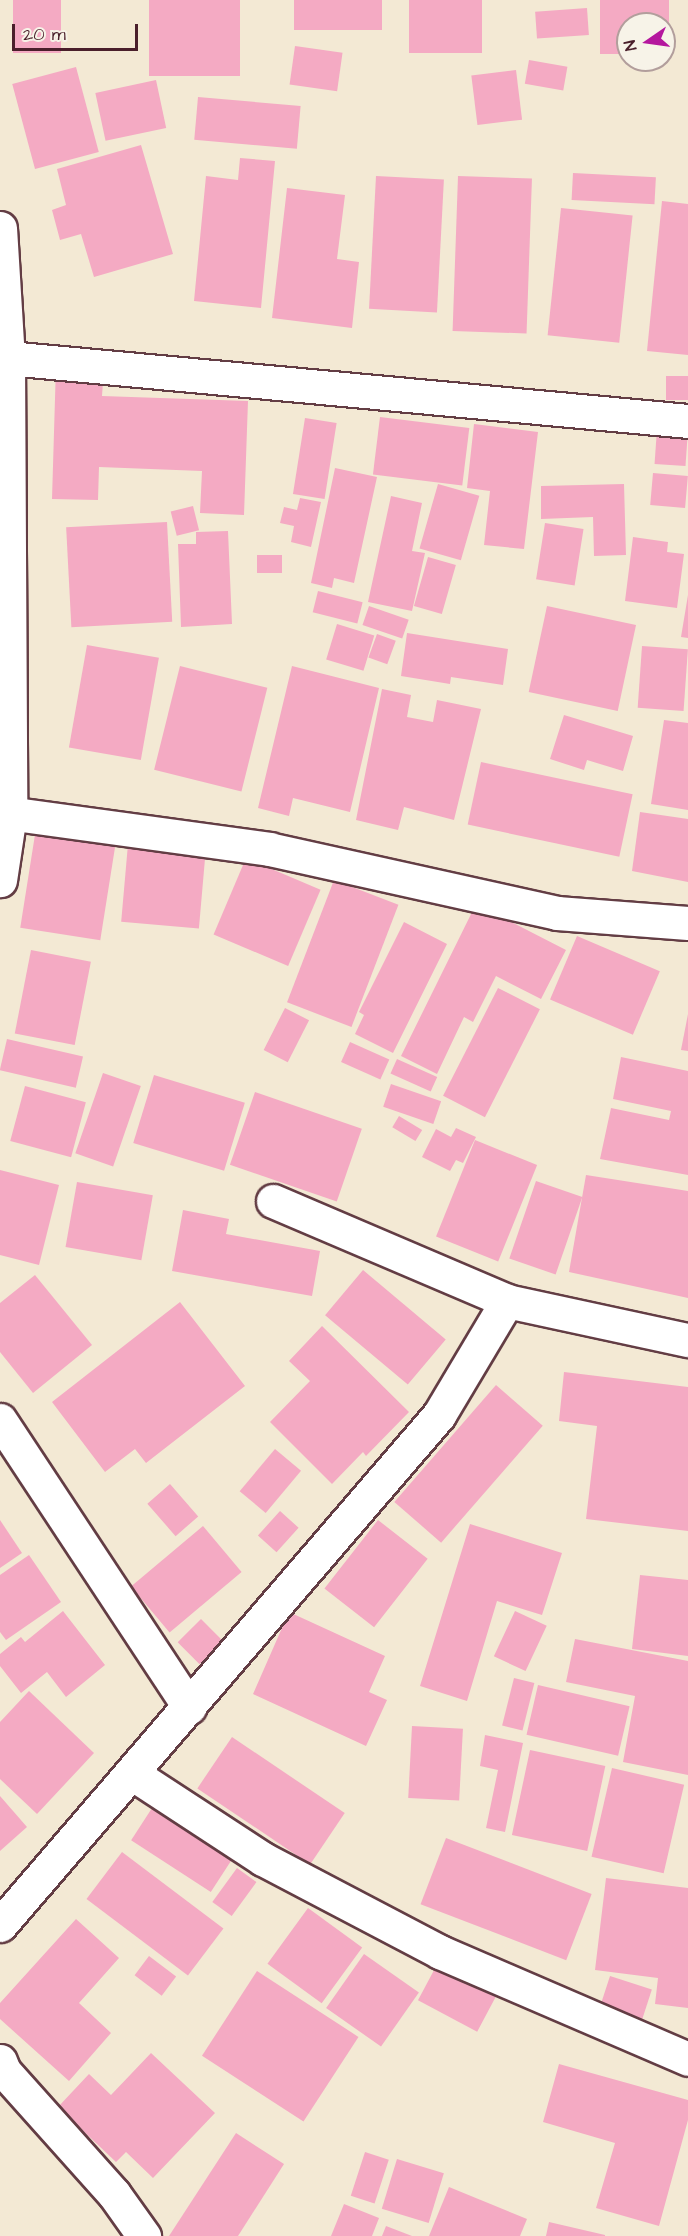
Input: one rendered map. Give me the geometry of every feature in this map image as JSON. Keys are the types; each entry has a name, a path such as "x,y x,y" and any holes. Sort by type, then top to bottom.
{"street":[{"path":"0,228 8,358 5,813 0,880"},
{"path":"8,358 688,421"},
{"path":"5,813 269,849 557,913 688,923"},
{"path":"273,1201 507,1301 688,1340"},
{"path":"0,1925 439,1415 507,1301"},
{"path":"0,1420 189,1707"},
{"path":"133,1773 263,1859 440,1952 688,2059"},
{"path":"1,2069 114,2194 144,2236"}],"building":[{"path":"13,0 61,0 61,53 13,53"},
{"path":"149,0 240,0 240,76 149,76"},
{"path":"294,0 382,0 382,30 294,30"},
{"path":"409,0 482,0 482,53 409,53"},
{"path":"600,0 669,0 669,12 616,12 616,54 600,54"},
{"path":"587,8 589,35 537,39 535,12"},
{"path":"295,46 343,53 337,91 290,85"},
{"path":"529,60 567,67 563,90 525,84"},
{"path":"76,67 99,152 35,169 12,84"},
{"path":"516,70 522,120 477,125 471,75"},
{"path":"156,80 166,128 106,141 95,93"},
{"path":"198,97 301,106 297,149 194,140"},
{"path":"141,145 173,254 94,277 81,234 60,240 52,210 66,205 57,169"},
{"path":"240,158 275,161 261,308 194,301 206,176 238,180"},
{"path":"573,173 656,177 654,204 572,200"},
{"path":"376,176 444,180 437,312 369,309"},
{"path":"458,176 532,179 527,333 453,331"},
{"path":"287,188 345,195 337,259 359,262 352,328 272,318"},
{"path":"662,201 688,204 688,355 647,351"},
{"path":"561,208 633,216 619,343 548,335"},
{"path":"56,365 104,367 102,396 248,401 244,515 200,513 202,471 99,467 98,500 52,499"},
{"path":"666,376 688,376 688,400 666,400"},
{"path":"380,417 469,428 462,486 373,475"},
{"path":"305,418 337,423 325,499 293,494"},
{"path":"474,424 538,432 524,549 484,545 490,491 467,488"},
{"path":"657,429 688,431 685,466 655,464"},
{"path":"335,468 377,477 354,583 334,578 332,588 311,583"},
{"path":"653,473 688,476 685,508 650,505"},
{"path":"438,484 479,496 461,560 420,548"},
{"path":"624,484 626,555 594,556 593,517 541,519 541,486"},
{"path":"391,496 422,503 412,551 425,553 412,611 368,602"},
{"path":"300,498 321,502 311,547 291,542 294,526 280,523 284,507 297,510"},
{"path":"193,506 199,530 177,536 171,512"},
{"path":"167,522 172,622 71,627 66,527"},
{"path":"545,523 584,529 575,585 536,579"},
{"path":"228,531 232,624 181,627 178,544 196,544 196,532"},
{"path":"633,537 668,542 667,552 684,554 677,608 625,601"},
{"path":"257,555 282,555 282,573 257,573"},
{"path":"428,557 456,565 442,614 414,606"},
{"path":"318,591 363,602 357,623 313,612"},
{"path":"688,595 688,638 681,637"},
{"path":"369,606 409,620 402,639 362,625"},
{"path":"547,606 636,625 618,711 529,692"},
{"path":"337,624 374,635 363,671 326,659"},
{"path":"407,633 508,649 503,685 451,677 450,684 401,676"},
{"path":"377,634 396,641 387,664 368,657"},
{"path":"87,645 159,658 141,760 69,747"},
{"path":"642,646 688,649 684,711 638,708"},
{"path":"180,666 267,688 241,792 154,770"},
{"path":"292,666 379,688 350,812 293,798 289,816 258,808"},
{"path":"382,689 411,695 407,717 433,722 437,700 481,709 454,820 404,807 398,830 356,820"},
{"path":"564,715 633,736 623,771 587,760 584,770 550,759"},
{"path":"664,720 688,723 688,810 651,804"},
{"path":"481,762 633,794 619,857 468,825"},
{"path":"640,812 688,819 688,882 632,871"},
{"path":"37,822 117,835 100,940 20,928"},
{"path":"128,844 206,851 199,929 121,922"},
{"path":"246,858 321,890 288,966 214,934"},
{"path":"334,880 398,905 351,1027 287,1002"},
{"path":"476,904 566,950 541,999 496,976 473,1022 464,1017 437,1074 401,1056"},
{"path":"404,922 447,944 393,1053 355,1034 364,1015 359,1012"},
{"path":"577,936 660,971 633,1035 550,1000"},
{"path":"31,950 91,962 75,1045 15,1033"},
{"path":"498,988 540,1009 485,1117 443,1096"},
{"path":"285,1008 309,1020 288,1062 264,1050"},
{"path":"688,1014 688,1051 681,1050"},
{"path":"7,1039 83,1057 76,1088 0,1070"},
{"path":"350,1042 389,1059 380,1080 341,1062"},
{"path":"621,1057 688,1071 688,1175 600,1159 611,1108 669,1120 671,1111 613,1099"},
{"path":"397,1059 437,1077 431,1092 390,1074"},
{"path":"103,1073 141,1086 113,1166 75,1153"},
{"path":"154,1075 245,1103 224,1171 133,1143"},
{"path":"391,1084 441,1101 433,1124 383,1107"},
{"path":"25,1086 86,1102 71,1157 10,1141"},
{"path":"255,1092 362,1129 337,1202 230,1165"},
{"path":"399,1116 422,1130 415,1141 392,1127"},
{"path":"456,1128 476,1137 463,1163 456,1160 450,1171 422,1157 436,1129 451,1137"},
{"path":"475,1140 537,1165 498,1262 436,1236"},
{"path":"0,1170 59,1185 39,1265 0,1255"},
{"path":"586,1175 688,1191 688,1298 569,1272"},
{"path":"536,1181 582,1197 556,1274 509,1259"},
{"path":"77,1182 153,1195 141,1260 66,1247"},
{"path":"183,1210 229,1219 226,1234 320,1251 312,1296 172,1271"},
{"path":"363,1270 446,1339 408,1385 325,1315"},
{"path":"35,1275 92,1345 33,1393 0,1352 0,1303"},
{"path":"180,1302 245,1386 146,1463 135,1449 105,1472 52,1402"},
{"path":"322,1326 409,1412 366,1456 363,1452 332,1484 270,1422 310,1381 289,1361"},
{"path":"564,1372 688,1387 688,1531 586,1519 597,1426 559,1421"},
{"path":"496,1385 543,1426 441,1543 394,1502"},
{"path":"275,1449 301,1471 266,1513 240,1491"},
{"path":"170,1484 198,1516 176,1536 147,1504"},
{"path":"280,1511 299,1528 276,1552 258,1536"},
{"path":"0,1520 22,1553 0,1568"},
{"path":"378,1520 428,1559 374,1627 324,1589"},
{"path":"470,1524 562,1553 542,1615 497,1601 467,1701 420,1686"},
{"path":"203,1526 242,1572 170,1632 131,1586"},
{"path":"29,1555 61,1602 6,1640 0,1632 0,1575"},
{"path":"640,1575 688,1580 688,1656 632,1649"},
{"path":"63,1611 105,1665 66,1697 47,1672 21,1693 0,1666 0,1654 21,1637 25,1642"},
{"path":"515,1611 547,1626 526,1671 494,1656"},
{"path":"289,1612 385,1656 369,1692 387,1700 366,1746 253,1694"},
{"path":"201,1619 223,1641 200,1664 178,1642"},
{"path":"575,1639 688,1661 688,1775 623,1762 635,1696 566,1682"},
{"path":"514,1678 534,1683 523,1731 502,1726"},
{"path":"538,1685 630,1706 618,1756 527,1735"},
{"path":"29,1691 94,1753 37,1814 0,1779 0,1722"},
{"path":"412,1726 463,1729 459,1801 408,1798"},
{"path":"485,1735 523,1743 505,1832 486,1828 498,1770 480,1766"},
{"path":"232,1737 345,1813 310,1864 197,1788"},
{"path":"530,1750 605,1766 587,1851 512,1835"},
{"path":"612,1768 684,1785 664,1873 592,1857"},
{"path":"0,1796 27,1827 0,1851"},
{"path":"154,1805 234,1857 211,1892 131,1840"},
{"path":"446,1838 592,1894 566,1960 421,1904"},
{"path":"122,1852 223,1928 188,1976 86,1899"},
{"path":"237,1868 256,1882 232,1916 212,1902"},
{"path":"606,1878 688,1888 688,2008 655,2004 658,1978 595,1970"},
{"path":"308,1908 362,1947 322,2003 267,1964"},
{"path":"76,1919 119,1958 79,2003 111,2033 69,2081 0,2019 0,2003"},
{"path":"364,1954 419,1992 381,2046 326,2008"},
{"path":"149,1956 176,1976 162,1996 135,1975"},
{"path":"441,1957 500,1988 477,2032 418,2000"},
{"path":"257,1971 358,2037 303,2122 202,2056"},
{"path":"610,1976 652,1990 641,2023 599,2009"},
{"path":"151,2053 215,2113 153,2178 126,2152 116,2162 58,2107 89,2074 111,2095"},
{"path":"559,2064 688,2100 688,2120 659,2226 596,2208 615,2143 543,2122"},
{"path":"236,2133 284,2164 238,2236 169,2236"},
{"path":"365,2152 389,2160 375,2203 351,2196"},
{"path":"397,2159 444,2173 429,2223 382,2209"},
{"path":"449,2187 527,2219 520,2236 429,2236"},
{"path":"344,2204 379,2218 372,2236 331,2236"},
{"path":"549,2222 605,2235 605,2236 546,2236"},
{"path":"386,2226 412,2236 382,2236"}]}
